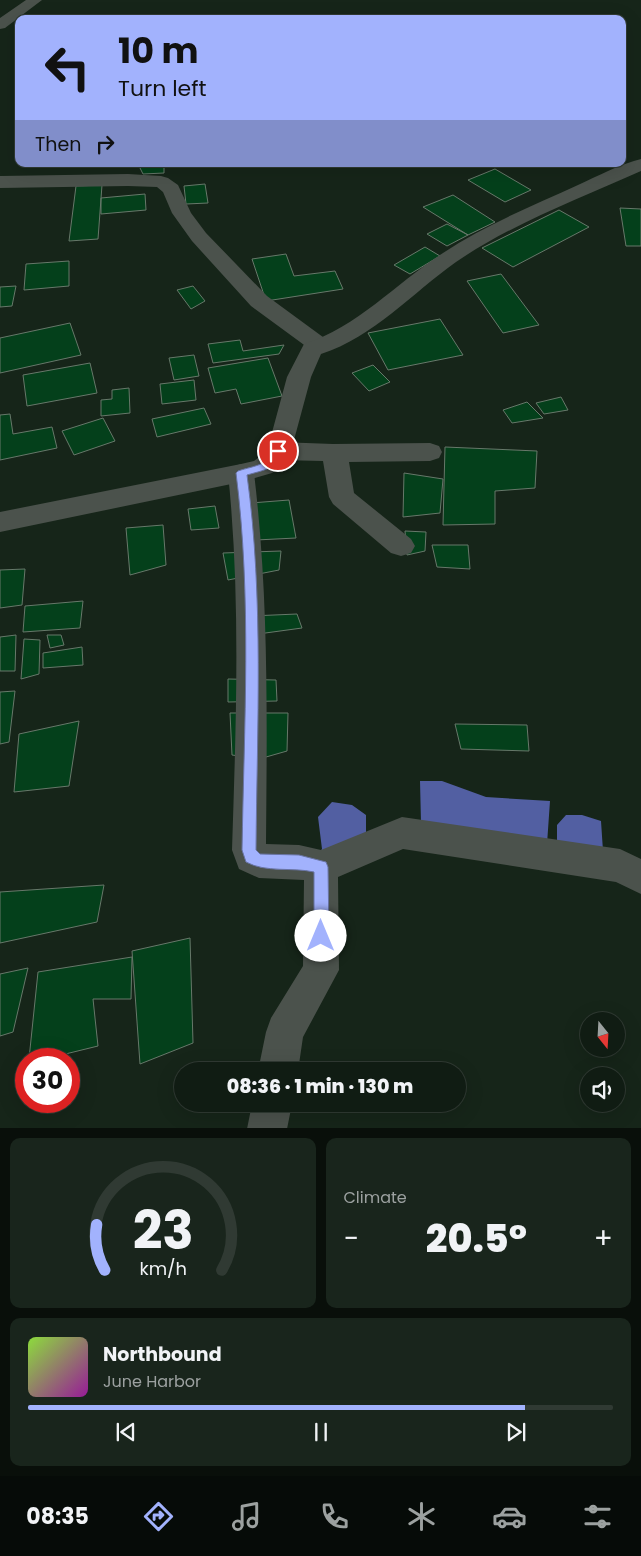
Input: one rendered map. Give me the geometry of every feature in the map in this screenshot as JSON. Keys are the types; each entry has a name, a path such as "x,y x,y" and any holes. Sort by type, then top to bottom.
{"street":[{"path":"0,25 35,0"},
{"path":"0,522 241,473 270,465 276,460 304,364 312,349 319,345 331,343 350,332 385,308 449,258 499,228 641,164"},
{"path":"0,182 128,180 160,182 166,185 171,189 182,213 199,237 259,301 319,345"},
{"path":"278,451 333,454 430,452"},
{"path":"333,454 338,464 342,496 401,546"},
{"path":"241,473 252,577 249,850 251,857 259,861 299,862 321,867 402,833 620,866 641,877"},
{"path":"280,1062 285,1032 321,970 321,867"},
{"path":"267,1128 270,1112"}],"water":[{"path":"420,781 442,781 486,797 550,801 547,844 421,823"},
{"path":"332,802 352,805 366,815 366,836 316,857 322,849 318,817"},
{"path":"566,815 582,815 601,821 603,851 557,849 557,825"}],"building":[{"path":"140,167 164,167 164,173 143,174"},
{"path":"495,169 531,190 505,202 468,180"},
{"path":"205,184 208,203 186,204 184,186"},
{"path":"102,185 98,239 69,241 76,186"},
{"path":"145,194 146,210 101,214 101,198"},
{"path":"453,195 495,222 468,235 423,207"},
{"path":"620,208 641,209 641,246 626,246"},
{"path":"559,210 589,227 513,267 482,248"},
{"path":"447,224 468,235 447,246 427,234"},
{"path":"425,247 440,256 410,274 394,265"},
{"path":"286,254 294,276 335,271 343,289 266,301 252,259"},
{"path":"69,261 69,286 24,290 26,264"},
{"path":"501,274 539,325 503,333 467,281"},
{"path":"16,286 12,306 0,307 0,287"},
{"path":"193,286 205,301 191,309 177,290"},
{"path":"440,319 463,355 388,370 368,333"},
{"path":"70,323 81,355 0,373 0,338"},
{"path":"240,340 243,351 284,345 279,354 213,363 208,344"},
{"path":"194,355 199,376 174,380 169,358"},
{"path":"268,358 282,396 241,404 236,389 215,393 208,368"},
{"path":"90,363 97,393 27,406 23,375"},
{"path":"373,365 390,382 369,391 352,373"},
{"path":"194,380 196,400 162,404 160,384"},
{"path":"129,388 130,413 101,416 101,400 112,399 112,390"},
{"path":"561,397 568,410 544,414 536,403"},
{"path":"527,402 543,418 512,423 503,410"},
{"path":"204,408 211,424 157,437 152,419"},
{"path":"10,414 13,434 52,427 57,448 0,460 0,415"},
{"path":"103,418 115,441 74,455 62,431"},
{"path":"445,447 537,451 535,488 495,491 495,524 443,525"},
{"path":"404,473 443,479 440,513 403,517"},
{"path":"289,500 296,538 256,540 251,503"},
{"path":"215,506 219,528 191,530 188,509"},
{"path":"163,525 166,565 130,575 126,528"},
{"path":"405,531 426,532 425,551 407,555"},
{"path":"432,545 468,545 470,569 437,567"},
{"path":"281,551 279,570 228,580 223,553"},
{"path":"25,569 22,605 0,608 0,570"},
{"path":"83,601 80,628 23,632 25,606"},
{"path":"297,614 302,628 258,634 251,616"},
{"path":"16,635 15,671 0,671 0,637"},
{"path":"47,635 61,635 64,645 50,648"},
{"path":"24,639 40,640 39,674 21,679"},
{"path":"82,647 83,665 43,668 43,653"},
{"path":"228,679 276,680 277,701 228,702"},
{"path":"15,691 9,742 0,744 0,692"},
{"path":"230,713 288,713 287,751 259,759 232,755"},
{"path":"79,721 69,786 14,792 19,734"},
{"path":"455,724 527,725 529,751 461,749"},
{"path":"104,885 97,922 0,943 0,892"},
{"path":"190,938 193,1043 140,1064 132,951"},
{"path":"132,957 131,999 93,999 98,1046 80,1050 80,1048 30,1048 38,972"},
{"path":"28,968 13,1032 0,1036 0,974"}],"route":[{"path":"278,451 276,460 270,465 241,473 252,577 249,850 251,857 259,861 299,862 321,867 321,936"}]}
